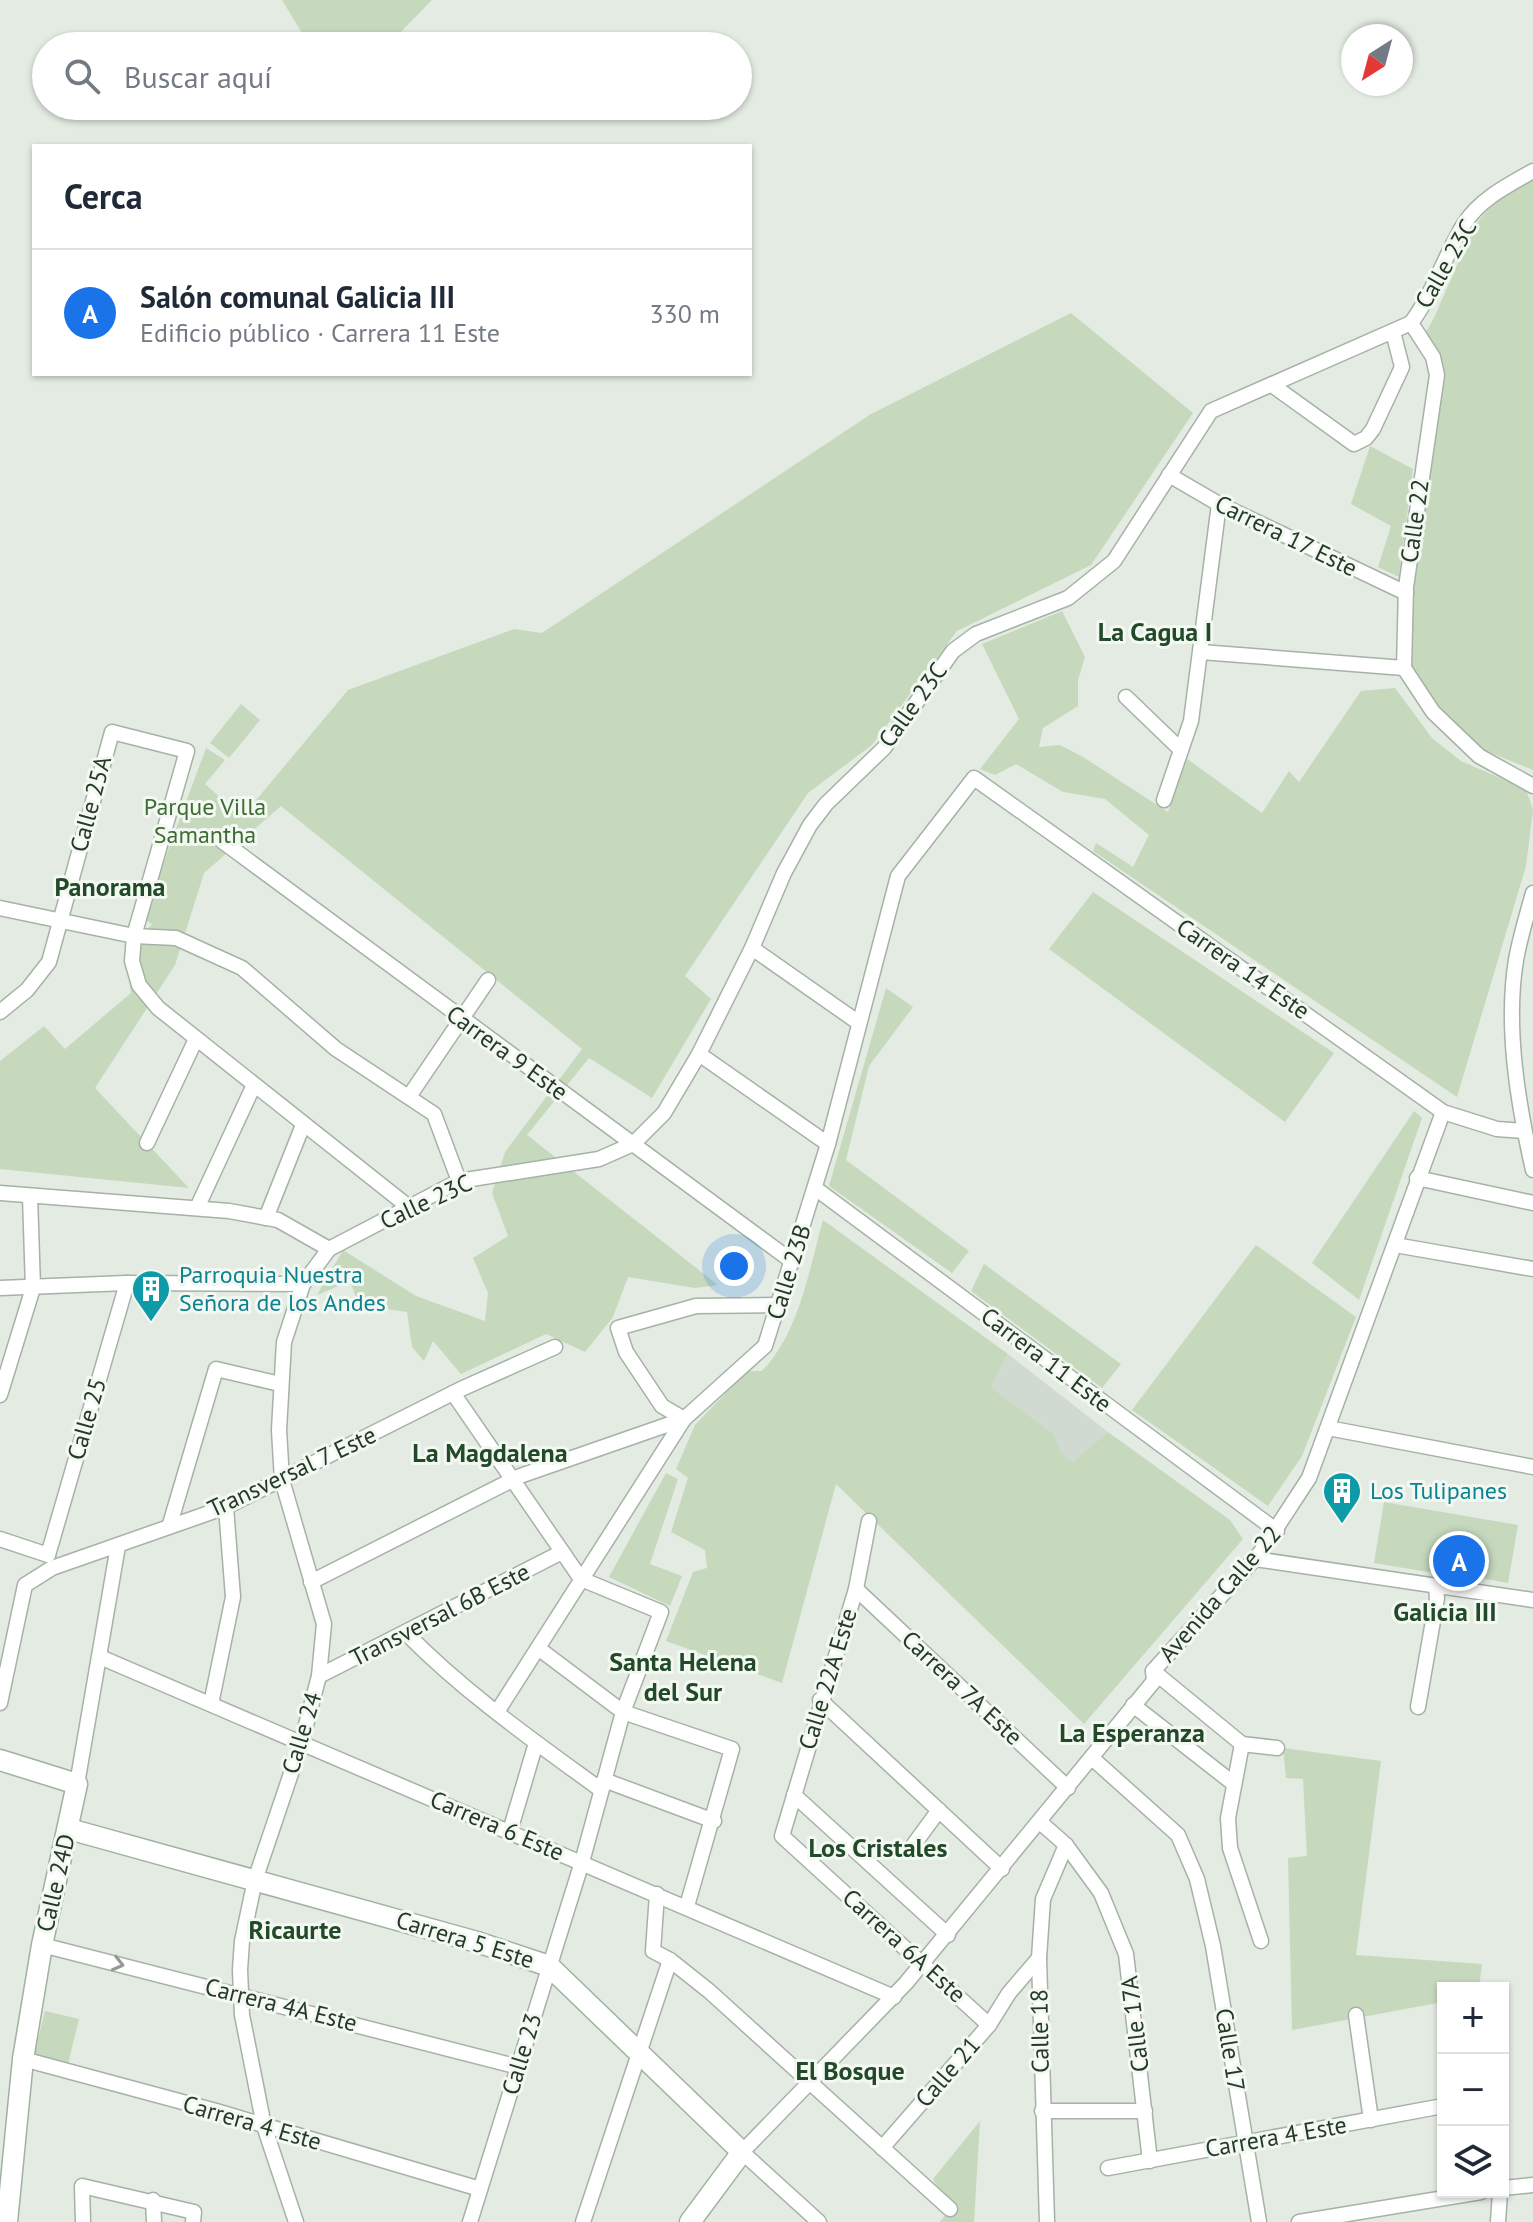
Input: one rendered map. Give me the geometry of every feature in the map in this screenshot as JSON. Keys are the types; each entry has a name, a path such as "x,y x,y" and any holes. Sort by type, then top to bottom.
{"street":[{"name":"Calle 23C","path":"329,1249 459,1181 599,1159 633,1144 664,1113 699,1054 810,825 884,748 953,651 976,634 1068,598 1097,577 1114,561 1211,411 1411,323 1431,296 1465,223 1494,194 1533,171"},
{"name":"Calle 22","path":"1404,668 1406,593 1437,375 1433,357 1411,323"},
{"path":"1272,385 1354,444 1366,438 1373,429 1397,381 1402,357 1393,332"},
{"name":"Carrera 17 Este","path":"1169,475 1219,504 1406,593"},
{"path":"1164,800 1191,721 1219,504"},
{"path":"1201,652 1404,668 1433,712 1479,756 1533,786"},
{"path":"1126,697 1181,750"},
{"name":"Calle 25A","path":"0,1012 27,990 49,962 112,732 187,751 134,936"},
{"name":"Calle 23B","path":"497,1712 684,1419 765,1346 828,1144 898,876 974,778"},
{"name":"Carrera 14 Este","path":"974,778 1443,1112 1497,1129 1524,1131"},
{"name":"Carrera 9 Este","path":"222,841 793,1262"},
{"path":"1533,893 1515,963 1513,1037 1524,1131 1533,1170"},
{"path":"0,908 59,923 134,936 176,938 242,968 336,1049 410,1095 434,1114 441,1125 459,1181"},
{"path":"134,936 132,961 139,985 158,1008 253,1087 410,1208"},
{"path":"752,948 859,1023"},
{"path":"410,1095 488,980"},
{"path":"147,1143 196,1039"},
{"path":"699,1054 828,1144"},
{"path":"197,1208 253,1087"},
{"name":"Avenida Calle 22","path":"690,2222 742,2152 894,1997 948,1935 1154,1681 1153,1671 1277,1531 1309,1478 1443,1112"},
{"path":"266,1218 303,1125"},
{"path":"1417,1178 1533,1203"},
{"name":"Carrera 11 Este","path":"815,1188 1277,1531"},
{"path":"0,1193 197,1208 278,1220 329,1249"},
{"path":"0,1395 33,1288 30,1196"},
{"path":"1395,1245 1533,1269"},
{"name":"Calle 24","path":"296,2222 264,2126 241,1994 242,1941 255,1880 301,1744 319,1676 324,1624 282,1480 280,1384 284,1342 303,1284 329,1249"},
{"path":"0,1288 127,1283 303,1284"},
{"name":"Calle 25","path":"50,1561 127,1283"},
{"path":"684,1419 662,1406 626,1352 618,1328 696,1306 780,1305"},
{"name":"Transversal 7 Este","path":"0,1703 25,1585 50,1561 118,1546 170,1524 226,1507 453,1393 555,1347"},
{"path":"170,1524 216,1369 280,1384"},
{"path":"453,1393 581,1579"},
{"path":"311,1582 512,1480 684,1419"},
{"path":"1328,1428 1533,1467"},
{"path":"211,1704 233,1597 226,1507"},
{"name":"Calle 22A Este","path":"782,1836 820,1700 856,1589 869,1521"},
{"path":"0,1539 50,1561"},
{"name":"Calle 24D","path":"7,2222 23,2059 42,1945 69,1829 118,1546"},
{"name":"Transversal 6B Este","path":"319,1676 562,1552"},
{"path":"1255,1559 1533,1600"},
{"name":"Calle 23","path":"470,2222 582,1862 623,1712 661,1612 581,1579"},
{"path":"1418,1707 1437,1598 1436,1586"},
{"name":"Carrera 7A Este","path":"856,1589 1068,1788"},
{"path":"406,1633 434,1662 536,1743 603,1785 714,1821"},
{"path":"538,1648 623,1712 732,1749 714,1821 687,1906"},
{"name":"Carrera 6 Este","path":"100,1657 894,1997"},
{"path":"1153,1671 1242,1744 1277,1748"},
{"path":"820,1700 1002,1869"},
{"path":"1133,1705 1234,1784"},
{"path":"510,1831 536,1743"},
{"path":"1242,1744 1228,1818 1230,1848 1261,1941"},
{"name":"Calle 17","path":"1092,1758 1178,1835 1197,1879 1213,1946 1259,2222"},
{"path":"0,1760 77,1784"},
{"name":"Carrera 6A Este","path":"794,1795 948,1935"},
{"path":"909,1851 939,1810"},
{"name":"Calle 17A","path":"1040,1822 1066,1845 1101,1893 1126,1954 1150,2161"},
{"name":"Carrera 5 Este","path":"69,1829 477,1942 549,1966 819,2222"},
{"name":"Carrera 6A Este","path":"782,1836 925,1962 989,2025"},
{"name":"Calle 18","path":"1047,2222 1039,1958 1043,1899 1066,1845"},
{"path":"657,1894 653,1951 670,1960 950,2209"},
{"name":"Carrera 4A Este","path":"42,1945 519,2067"},
{"name":"Calle 21","path":"882,2148 989,2025 1009,1993 1039,1958"},
{"path":"583,2222 670,1960"},
{"path":"1356,2015 1371,2120"},
{"name":"Carrera 4 Este","path":"23,2059 480,2189"},
{"name":"Carrera 4 Este","path":"1108,2168 1437,2107"},
{"path":"1042,2111 1145,2111"},
{"path":"1509,2189 1533,2185"},
{"path":"83,2222 82,2186 153,2200 194,2217"},
{"path":"1299,2222 1445,2198"},
{"path":"1498,2222 1500,2198"},
{"path":"153,2200 154,2222"}],"shaded area":[{"path":"1008,1354 1108,1432 1100,1442 1073,1462 1060,1453 1054,1434 991,1387"}],"green space":[{"path":"282,0 432,0 401,32 301,32"},
{"path":"1533,180 1533,770 1479,748 1433,704 1411,669 1409,587 1440,375 1424,334 1483,215 1511,192"},
{"name":"Parque Villa Samantha","path":"1071,313 1193,413 1091,565 957,631 872,745 808,793 685,976 711,999 652,1098 589,1058 527,1135 718,1285 695,1288 628,1277 613,1317 585,1352 546,1334 461,1374 433,1341 424,1361 412,1347 407,1312 359,1305 350,1281 317,1295 343,1250 416,1296 485,1321 488,1293 473,1258 508,1236 492,1193 505,1152 582,1049 281,806 204,873 175,965 95,1088 189,1188 0,1169 0,1061 44,1026 65,1049 131,993 126,955 152,924 143,918 206,748 225,760 205,784 242,817 348,690 514,629 542,633 871,414"},
{"path":"1370,446 1413,469 1399,577 1378,567 1391,526 1351,504"},
{"path":"1062,611 1085,657 1078,680 1078,706 1043,728 1039,747 1060,745 1168,812 1186,758 1262,813 1289,771 1299,782 1361,691 1395,688 1432,738 1461,761 1526,789 1533,810 1526,866 1457,1097 1093,851 1096,843 1133,867 1149,835 1105,799 1063,792 1016,764 995,775 980,769 1019,719 982,644"},
{"path":"241,704 260,720 229,758 210,743"},
{"path":"1093,892 1334,1053 1285,1122 1049,949"},
{"path":"886,988 913,1007 869,1066 846,1160 969,1251 952,1273 829,1186"},
{"path":"1414,1111 1422,1118 1359,1300 1312,1263"},
{"path":"823,1220 1008,1354 991,1387 1054,1434 1061,1453 1073,1462 1108,1432 1230,1520 1243,1539 1084,1724 836,1484 782,1683 666,1641 693,1572 707,1568 705,1550 671,1532 688,1478 676,1469 695,1425 747,1371 762,1371 775,1356 794,1320"},
{"path":"1256,1245 1356,1317 1302,1456 1268,1506 1132,1410"},
{"path":"984,1264 1121,1364 1102,1388 971,1291"},
{"path":"666,1473 678,1479 650,1564 682,1576 670,1606 609,1577"},
{"path":"1384,1502 1518,1525 1508,1583 1469,1576 1471,1552 1451,1549 1446,1575 1374,1563"},
{"path":"1283,1748 1381,1761 1356,1955 1482,1964 1480,1982 1437,1982 1437,2003 1292,2030 1288,1858 1307,1856 1303,1779 1286,1778"},
{"path":"45,2011 79,2019 68,2064 34,2055"},
{"path":"980,2121 974,2222 940,2222 950,2209 933,2179"}],"place":[{"name":"Parroquia Nuestra Señora de los Andes","path":"151,1323"},
{"name":"Los Tulipanes","path":"1342,1525"},
{"name":"Salón comunal Galicia III","path":"1459,1561"}],"district":[{"name":"La Cagua I","path":"1155,632"},
{"name":"Panorama","path":"110,887"},
{"name":"La Magdalena","path":"490,1453"},
{"name":"Galicia III","path":"1445,1612"},
{"name":"Santa Helena del Sur","path":"683,1677"},
{"name":"La Esperanza","path":"1132,1733"},
{"name":"Los Cristales","path":"878,1848"},
{"name":"Ricaurte","path":"295,1930"},
{"name":"El Bosque","path":"850,2071"}]}
